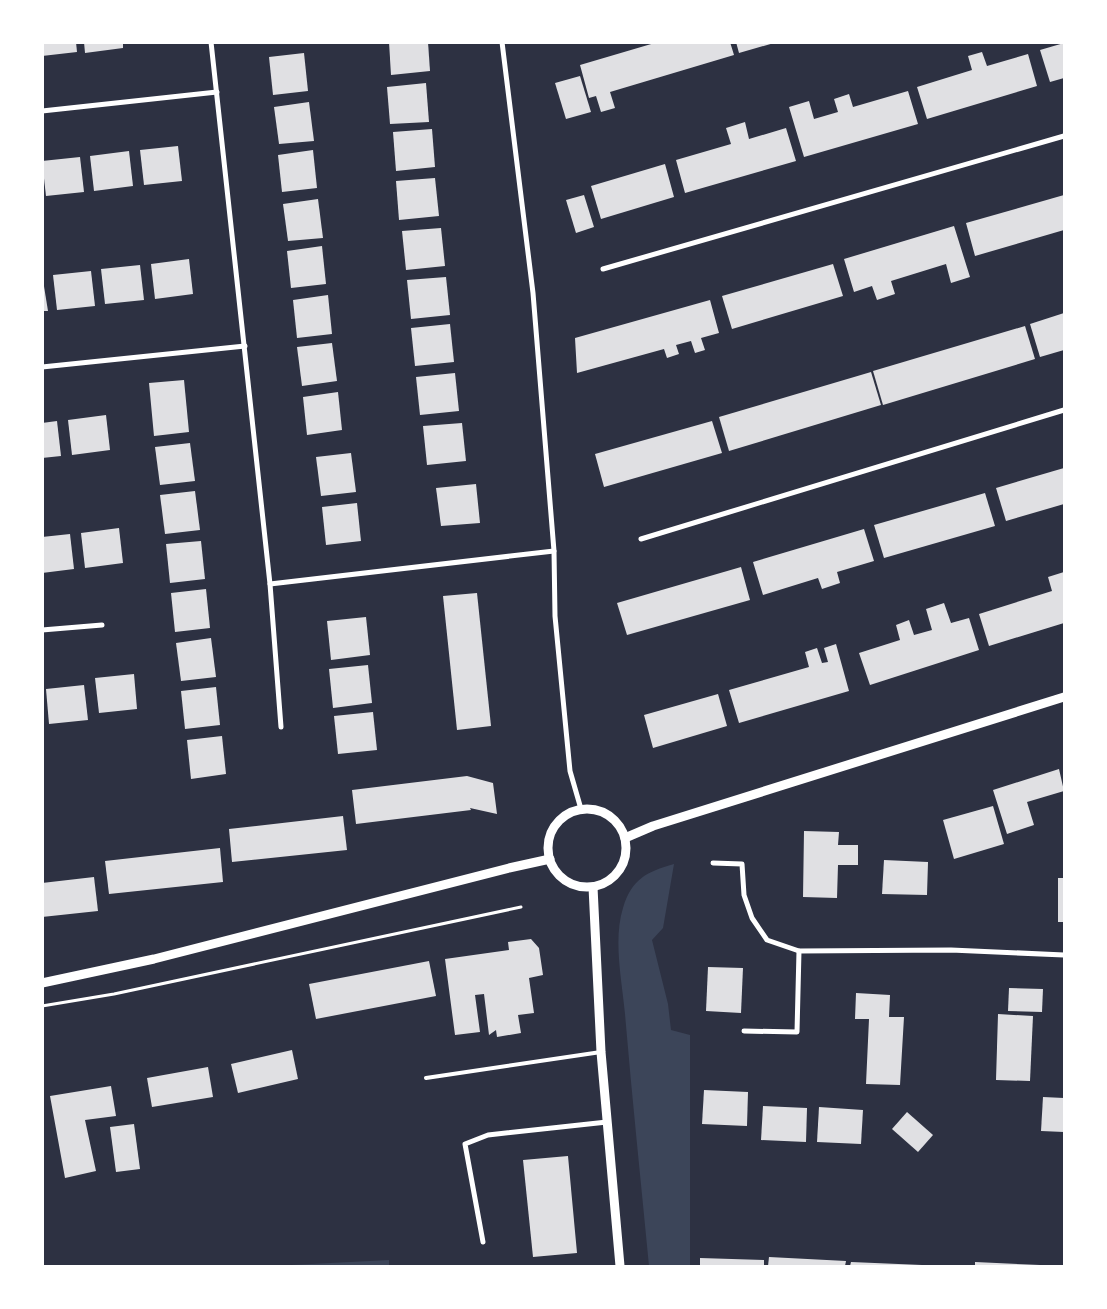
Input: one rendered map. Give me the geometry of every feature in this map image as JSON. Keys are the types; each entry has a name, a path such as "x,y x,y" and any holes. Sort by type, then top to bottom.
{"street":[{"path":"211,42 270,584 281,727"},
{"path":"502,42 533,293 554,551 554,616 570,771 581,809"},
{"path":"42,111 216,92"},
{"path":"603,269 1064,136"},
{"path":"42,367 245,346"},
{"path":"641,539 1064,410"},
{"path":"270,584 554,551"},
{"path":"42,630 102,625"},
{"path":"626,838 653,826 1064,697"},
{"path":"581,809 594,810 605,814 615,821 626,838 626,855 622,867 615,876 593,887 580,887 568,883 558,875 550,859 549,841 553,829 560,820 570,813 581,809"},
{"path":"42,983 154,959 550,859"},
{"path":"713,863 742,864 744,895 752,918 767,940 799,951 951,950 1064,955"},
{"path":"593,887 601,1052 620,1266"},
{"path":"744,1030 797,1032 799,951"},
{"path":"483,1242 465,1144 488,1135 607,1122"}],"lane":[{"path":"426,1078 601,1052"}],"path":[{"path":"42,1006 114,994 521,908"}],"shaded area":[{"path":"674,864 663,928 652,940 668,1004 671,1030 690,1035 690,1266 649,1266 618,947 620,920 631,890 641,878 655,870"},
{"path":"389,1260 389,1266 272,1266"}],"building":[{"path":"42,42 76,42 77,52 42,56"},
{"path":"84,42 123,42 123,48 85,53"},
{"path":"389,42 428,42 430,71 391,75"},
{"path":"658,42 730,42 734,55 610,92 615,108 601,112 596,96 589,98 580,65"},
{"path":"736,42 774,42 774,43 739,53"},
{"path":"1064,43 1064,78 1050,82 1040,50"},
{"path":"982,52 987,66 1028,54 1037,86 927,119 917,87 972,70 968,56"},
{"path":"304,53 308,91 273,95 269,57"},
{"path":"580,76 591,112 566,119 555,83"},
{"path":"426,83 429,122 390,124 387,87"},
{"path":"908,91 918,124 804,157 789,107 809,101 814,119 838,112 834,99 849,94 853,107"},
{"path":"309,102 314,141 279,144 274,107"},
{"path":"745,122 749,139 786,128 796,161 685,193 676,160 731,144 726,128"},
{"path":"432,129 435,167 396,171 393,132"},
{"path":"178,146 182,181 144,185 140,150"},
{"path":"313,150 317,188 282,192 278,155"},
{"path":"129,151 133,186 94,191 90,156"},
{"path":"80,157 84,192 46,196 42,161"},
{"path":"665,164 674,197 601,219 591,186"},
{"path":"435,178 439,216 399,220 396,181"},
{"path":"584,195 594,227 576,233 566,200"},
{"path":"1064,195 1064,230 975,256 966,223"},
{"path":"318,199 323,238 288,241 283,204"},
{"path":"954,226 970,277 951,283 946,264 891,281 895,294 877,300 872,286 854,292 844,259"},
{"path":"441,228 445,266 406,270 402,231"},
{"path":"322,246 326,284 291,288 287,251"},
{"path":"189,259 193,294 155,299 151,264"},
{"path":"833,264 843,296 732,329 722,296"},
{"path":"140,265 144,300 105,304 101,269"},
{"path":"91,271 95,306 57,310 53,275"},
{"path":"42,274 48,311 42,311"},
{"path":"446,277 450,315 411,319 407,280"},
{"path":"328,295 332,334 297,338 293,300"},
{"path":"710,300 719,333 701,338 705,350 695,353 691,341 676,345 679,354 667,358 664,349 577,373 575,338"},
{"path":"1064,313 1064,350 1040,357 1030,324"},
{"path":"450,324 454,362 415,366 411,328"},
{"path":"1025,326 1035,359 883,405 873,371"},
{"path":"332,343 337,381 302,386 297,347"},
{"path":"871,372 881,405 729,451 719,417"},
{"path":"455,373 459,411 420,415 416,377"},
{"path":"184,380 189,432 154,436 149,383"},
{"path":"338,392 342,430 307,435 303,397"},
{"path":"106,415 110,450 72,455 68,420"},
{"path":"57,421 61,456 42,458 42,423"},
{"path":"712,421 722,453 604,487 595,454"},
{"path":"462,423 466,461 427,465 423,426"},
{"path":"190,443 195,481 160,485 155,447"},
{"path":"351,453 356,492 321,496 316,457"},
{"path":"1064,468 1064,504 1006,521 996,488"},
{"path":"476,484 480,523 441,526 436,488"},
{"path":"195,491 200,530 165,534 160,495"},
{"path":"985,493 995,526 884,558 874,525"},
{"path":"357,503 361,541 326,545 322,507"},
{"path":"119,528 123,563 85,568 81,533"},
{"path":"864,529 874,561 837,572 840,583 822,589 818,578 763,595 753,562"},
{"path":"70,534 74,569 42,573 42,537"},
{"path":"201,541 205,579 170,583 166,544"},
{"path":"741,567 750,600 627,635 617,603"},
{"path":"1064,572 1064,623 989,646 979,614 1052,591 1048,577"},
{"path":"206,589 210,628 175,632 171,593"},
{"path":"477,593 491,726 457,730 443,596"},
{"path":"944,603 951,623 969,618 979,650 870,685 859,653 900,640 896,625 909,620 914,635 932,630 926,609"},
{"path":"366,617 370,655 331,660 327,621"},
{"path":"211,638 216,677 181,681 176,643"},
{"path":"836,644 849,691 739,723 729,690 809,667 805,652 817,648 822,663 828,662 824,648"},
{"path":"368,665 372,703 333,708 329,669"},
{"path":"134,674 137,709 99,713 95,678"},
{"path":"84,685 88,720 49,724 46,689"},
{"path":"216,687 220,725 185,729 181,691"},
{"path":"718,694 727,726 653,748 644,715"},
{"path":"373,712 377,750 338,754 334,716"},
{"path":"222,736 226,774 191,779 187,740"},
{"path":"1059,769 1064,791 1027,802 1034,825 1007,834 993,790"},
{"path":"467,776 493,783 497,814 470,808 471,810 356,824 352,790"},
{"path":"993,806 1004,844 954,859 943,820"},
{"path":"343,816 347,850 232,862 229,829"},
{"path":"804,831 839,832 838,845 858,845 858,865 838,865 837,898 803,897"},
{"path":"220,848 223,882 109,894 105,861"},
{"path":"884,860 928,862 927,895 882,894"},
{"path":"94,877 98,911 42,917 42,883"},
{"path":"1058,878 1064,878 1064,922 1058,922"},
{"path":"531,939 539,948 543,975 529,978 534,1013 518,1015 521,1033 497,1037 496,1030 489,1035 484,994 475,995 480,1032 455,1035 445,959 509,950 508,942"},
{"path":"429,961 436,996 316,1019 309,984"},
{"path":"708,967 743,968 741,1013 706,1011"},
{"path":"1009,988 1043,989 1042,1012 1008,1011"},
{"path":"856,993 890,995 889,1017 904,1017 900,1085 866,1084 869,1019 855,1019"},
{"path":"998,1014 1033,1016 1030,1081 996,1080"},
{"path":"292,1050 298,1079 238,1093 231,1064"},
{"path":"208,1067 213,1097 152,1107 147,1078"},
{"path":"111,1086 116,1116 85,1120 96,1171 65,1178 50,1096"},
{"path":"704,1090 748,1092 747,1126 702,1124"},
{"path":"1043,1097 1064,1098 1064,1132 1041,1131"},
{"path":"763,1106 807,1108 806,1142 761,1140"},
{"path":"819,1107 863,1110 861,1144 817,1142"},
{"path":"907,1112 933,1135 918,1152 892,1129"},
{"path":"134,1124 140,1169 116,1172 110,1127"},
{"path":"568,1156 577,1253 533,1257 523,1160"},
{"path":"769,1257 846,1261 845,1266 768,1266"},
{"path":"700,1258 764,1260 764,1266 700,1266"},
{"path":"851,1262 922,1265 922,1266 850,1266"},
{"path":"975,1262 1040,1265 1040,1266 975,1266"}]}
